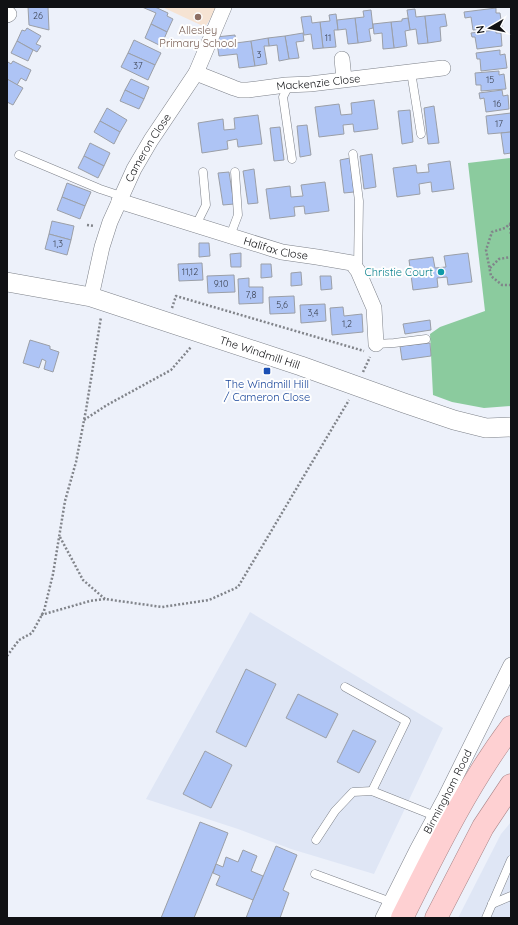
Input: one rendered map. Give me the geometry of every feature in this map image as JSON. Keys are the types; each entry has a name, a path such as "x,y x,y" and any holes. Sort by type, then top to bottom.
{"highway":[{"name":"Birmingham Road","path":"397,910 433,856 466,794 511,727"},
{"path":"438,916 484,827 511,785"}],"street":[{"name":"Cameron Close","path":"97,299 102,247 120,198 134,169 151,140 196,72 224,7"},
{"path":"342,59 344,79"},
{"name":"Mackenzie Close","path":"196,72 234,88 248,90 289,84 310,84 443,68"},
{"name":"Halifax Close","path":"120,198 196,225 282,252 352,264 358,271"},
{"path":"358,271 374,308 373,349"},
{"name":"The Windmill Hill","path":"7,282 97,299 454,420 486,428 511,427"},
{"name":"Birmingham Road","path":"383,918 397,910 417,850 511,665"}],"lane":[{"path":"411,72 421,134"},
{"path":"289,84 283,97 292,159"},
{"path":"353,154 359,201 358,271"},
{"path":"19,155 120,198"},
{"path":"196,225 206,204 203,172"},
{"path":"230,236 238,215 235,172"},
{"path":"373,349 394,343 426,339"},
{"path":"345,687 406,721 372,791"},
{"path":"316,840 335,811 353,792 372,791 435,816"},
{"path":"486,918 511,860"},
{"path":"315,874 397,910"},
{"path":"492,904 511,896"}],"path":[{"path":"510,224 511,236"},
{"path":"510,224 505,228 492,232 486,250 491,276 502,285 511,285"},
{"path":"489,268 499,259 511,257"},
{"path":"42,615 90,600 105,599 162,607 209,600 238,587 357,386 373,349 176,296 168,322"},
{"path":"7,656 19,640 32,634 44,610 54,574 65,501 76,462 84,420 97,299"},
{"path":"84,420 107,405 171,370 195,342"},
{"path":"60,536 83,580 105,599"}],"shaded area":[{"name":"Allesley Primary School","path":"162,7 218,7 205,27"},
{"path":"250,612 443,728 374,874 291,849 238,829 146,799"},
{"path":"511,822 511,918 458,918 501,834"}],"green space":[{"path":"511,158 511,406 484,408 452,402 433,395 430,334 440,327 485,311 468,163"}],"building":[{"path":"28,7 48,7 49,30 29,25"},
{"path":"142,7 155,7 168,13 167,16 173,19 167,32 151,24 156,13"},
{"path":"496,8 496,13 500,13 502,27 473,30 471,17 465,18 464,12"},
{"path":"415,9 416,17 425,16 428,43 418,44 416,29 410,30 407,10"},
{"path":"371,10 373,28 369,29 371,41 358,43 355,18 364,17 363,11"},
{"path":"336,14 338,30 334,30 336,47 323,48 320,22 330,21 329,15"},
{"path":"445,14 447,26 440,27 441,41 428,43 425,16"},
{"path":"311,16 312,23 320,22 323,48 313,49 311,34 304,35 301,17"},
{"path":"355,18 358,43 348,44 346,29 338,30 337,20"},
{"path":"408,18 410,30 405,31 407,46 394,48 391,22 402,21 402,19"},
{"path":"391,22 394,48 383,49 382,33 374,34 373,24"},
{"path":"151,24 167,32 161,46 145,38"},
{"path":"27,28 41,36 36,44 41,46 37,52 17,41 22,30 25,31"},
{"path":"496,30 496,33 501,33 502,46 477,49 475,37 472,37 471,33"},
{"path":"303,33 304,41 296,42 299,58 289,59 285,36"},
{"path":"235,35 236,43 251,41 255,66 239,68 237,54 219,56 216,37"},
{"path":"285,36 289,59 279,61 277,45 269,46 268,38"},
{"path":"268,38 269,46 264,46 267,64 255,66 251,41"},
{"path":"134,40 161,53 155,65 128,53"},
{"path":"17,41 33,50 28,61 11,53"},
{"path":"500,50 500,55 505,54 507,68 481,71 480,59 477,59 476,53"},
{"path":"128,53 155,65 148,80 121,67"},
{"path":"13,61 31,70 26,81 21,78 17,85 7,79 7,64 8,62 11,64"},
{"path":"499,71 499,75 504,74 506,89 481,91 481,85 476,85 475,73"},
{"path":"7,79 23,88 13,105 7,102"},
{"path":"131,79 149,87 144,99 125,90"},
{"path":"125,90 144,99 139,109 120,101"},
{"path":"502,90 503,96 508,95 509,109 486,112 484,98 480,99 479,93"},
{"path":"374,100 378,129 354,132 353,124 343,125 344,134 319,137 315,107 339,104 341,115 352,114 351,103"},
{"path":"434,106 439,143 428,144 424,108"},
{"path":"107,108 127,120 120,132 100,121"},
{"path":"410,110 413,142 402,144 398,111"},
{"path":"511,113 511,132 488,134 486,116"},
{"path":"258,115 262,144 238,147 237,139 227,141 228,149 202,153 198,123 223,119 224,130 235,129 234,118"},
{"path":"100,121 120,132 114,144 94,132"},
{"path":"307,125 311,155 300,157 297,126"},
{"path":"280,127 284,160 274,161 270,128"},
{"path":"511,132 511,153 504,154 501,133"},
{"path":"90,143 110,153 104,166 84,156"},
{"path":"372,154 376,187 364,189 360,156"},
{"path":"84,156 104,166 98,178 78,168"},
{"path":"350,158 354,192 344,193 340,160"},
{"path":"450,161 454,189 432,192 431,182 419,184 420,194 397,197 393,168 416,165 417,173 429,172 428,164"},
{"path":"254,169 258,203 248,204 243,171"},
{"path":"229,172 234,204 223,205 218,173"},
{"path":"325,182 329,211 305,214 304,206 294,207 295,216 270,219 266,189 290,186 291,197 303,196 301,185"},
{"path":"67,183 91,192 85,206 62,197"},
{"path":"62,197 85,206 80,219 57,210"},
{"path":"52,221 74,226 71,240 49,234"},
{"path":"49,234 71,240 67,255 45,249"},
{"path":"199,243 209,243 210,256 199,257"},
{"path":"241,253 241,267 231,267 230,254"},
{"name":"Christie Court","path":"468,253 472,282 448,285 447,277 437,278 438,287 413,290 409,260 433,257 435,268 446,267 444,256"},
{"path":"202,263 203,280 179,281 178,264"},
{"path":"261,264 271,264 272,277 261,278"},
{"path":"301,272 302,285 291,286 291,273"},
{"path":"234,275 235,292 208,293 207,276"},
{"path":"320,276 331,276 332,289 321,290"},
{"path":"249,278 249,287 263,287 263,303 239,304 238,279"},
{"path":"294,296 295,313 270,314 269,297"},
{"path":"325,304 326,321 301,323 300,305"},
{"path":"343,307 344,316 362,314 363,332 332,335 330,308"},
{"path":"430,320 431,330 405,334 403,324"},
{"path":"30,340 50,346 50,349 59,352 53,372 44,369 46,361 42,359 39,368 23,363"},
{"path":"430,343 431,356 402,360 400,346"},
{"path":"246,669 276,684 246,747 216,732"},
{"path":"298,694 338,714 326,738 286,718"},
{"path":"353,730 376,741 359,773 337,762"},
{"path":"205,751 232,765 211,808 183,794"},
{"path":"200,822 228,833 216,864 194,918 161,918"},
{"path":"276,846 297,855 283,890 289,893 280,918 246,918 253,900"},
{"path":"243,850 257,856 251,871 263,876 253,900 216,885 220,876 213,873 216,864 223,867 226,857 238,862"}],"place":[{"name":"Allesley Primary School","path":"198,17"},
{"name":"Christie Court","path":"441,272"},
{"name":"The Windmill Hill / Cameron Close","path":"267,371"}]}
